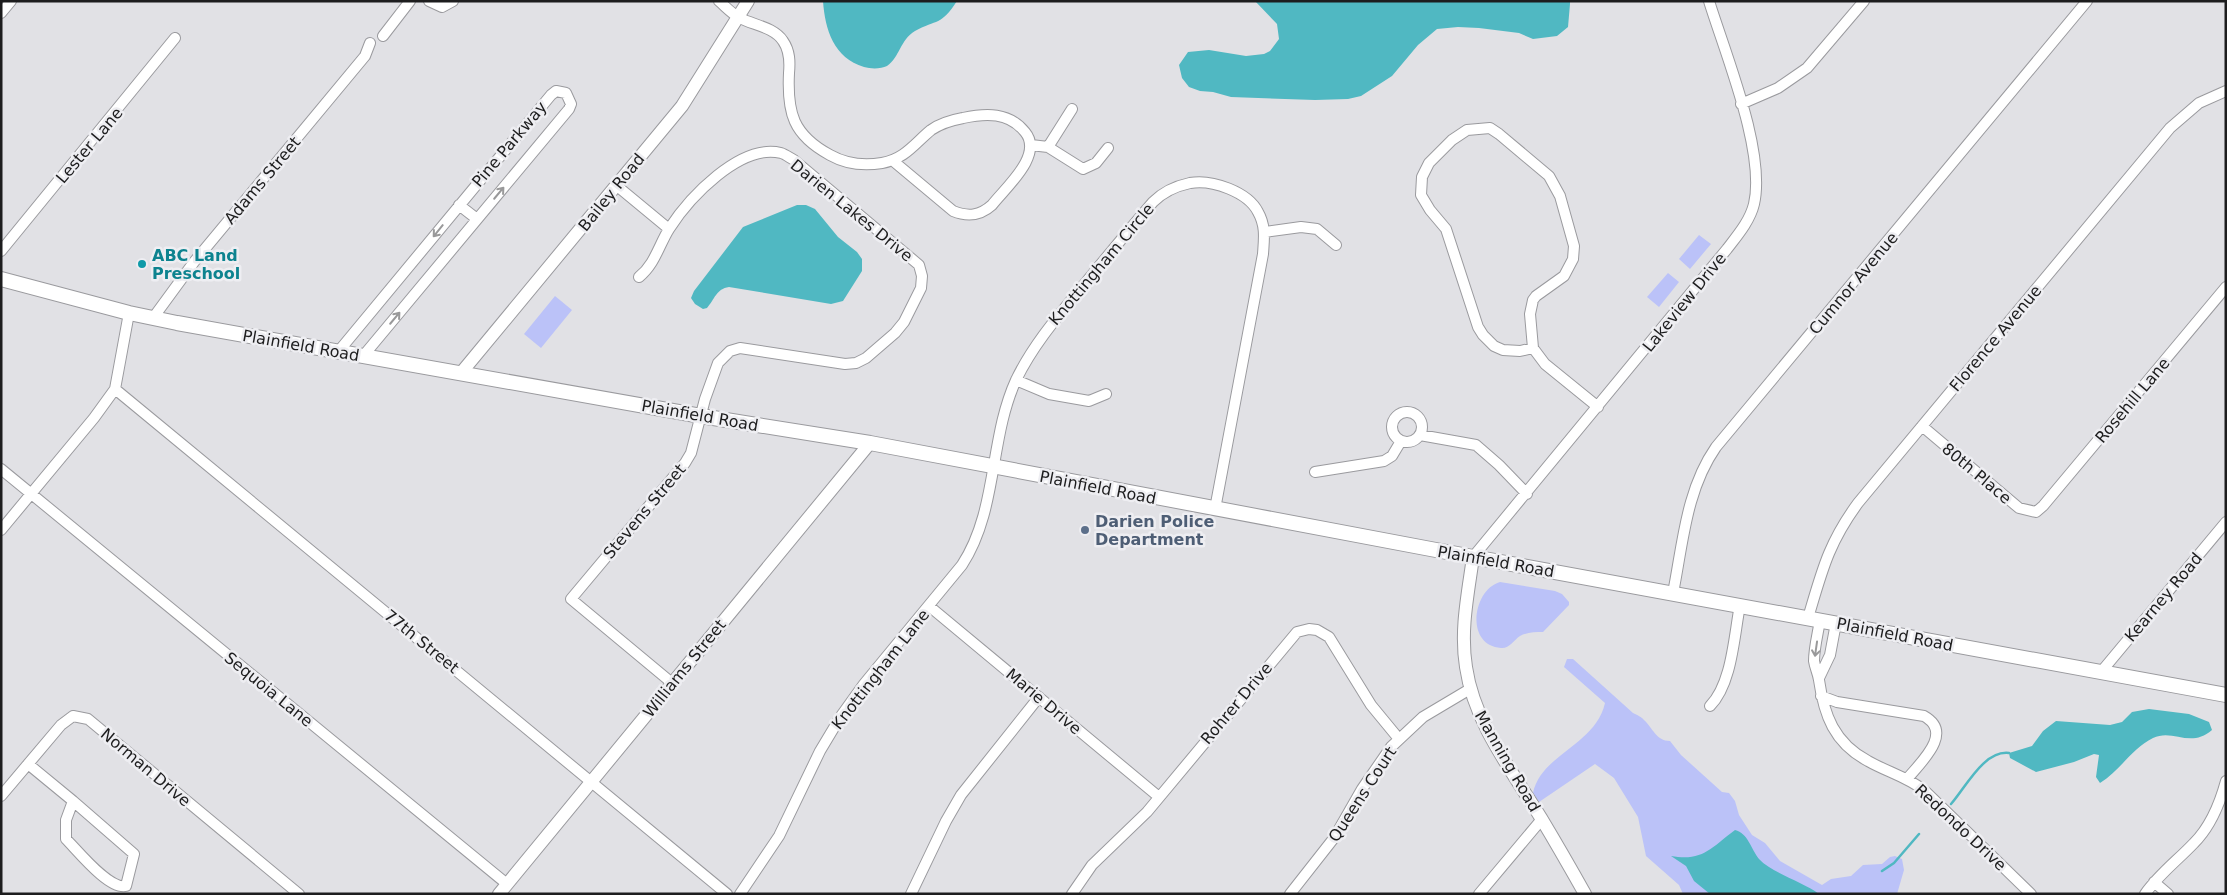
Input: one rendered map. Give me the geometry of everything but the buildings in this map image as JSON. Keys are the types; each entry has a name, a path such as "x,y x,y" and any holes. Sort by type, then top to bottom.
{"main road":[{"name":"Plainfield Road","path":"1,280 153,318 701,416 870,443 1473,557 2226,695"}],"street":[{"path":"1,13 11,1"},
{"path":"383,36 410,1"},
{"path":"429,1 442,7 453,1"},
{"path":"719,1 738,17 776,33 787,47 790,60 788,95 790,110 804,135 828,154 847,162 867,165 892,160 908,152 940,125 980,114 993,114 1010,120 1026,133 1032,145 1028,160 998,198 986,210 974,215 953,211 892,160"},
{"name":"Bailey Road","path":"461,374 682,106 748,1"},
{"name":"Lakeview Drive","path":"1473,557 1527,494 1727,249 1752,211 1756,192 1756,162 1741,104 1709,1"},
{"path":"1741,104 1778,88 1807,68 1864,1"},
{"name":"Cumnor Avenue","path":"1673,593 1694,490 1702,470 1713,452 2087,1"},
{"name":"Lester Lane","path":"1,251 174,38"},
{"name":"Adams Street","path":"153,318 194,262 365,56 370,43"},
{"name":"Pine Parkway","path":"338,352 551,95 556,91 566,93 571,104 569,109 364,355"},
{"name":"Florence Avenue","path":"1814,619 1827,555 1844,522 2170,128 2198,104 2226,91"},
{"path":"1048,147 1072,109"},
{"path":"1532,348 1520,351 1503,350 1494,346 1483,335 1478,327 1446,229 1430,210 1421,194 1422,177 1429,163 1446,144 1467,130 1490,128 1500,134 1554,181 1574,246 1573,259 1564,276 1533,300 1530,314 1532,348 1545,364 1598,407"},
{"path":"1032,145 1048,147 1082,169 1096,162 1108,148"},
{"name":"Darien Lakes Drive","path":"639,277 647,271 669,229 714,177 727,167 747,157 764,153 781,153 794,160 919,264 922,276 921,288 904,322 895,333 866,358 856,363 845,364 734,349 722,357 718,363 701,416"},
{"name":"Knottingham Circle","path":"993,467 1002,424 1016,380 1032,352 1050,326 1152,202 1165,192 1192,183 1236,191 1254,205 1261,217 1265,232 1263,254 1215,509"},
{"path":"617,186 669,229"},
{"path":"459,204 476,219"},
{"path":"1265,232 1301,227 1317,229 1336,245"},
{"name":"Rosehill Lane","path":"2036,512 2047,502 2226,287"},
{"path":"1,530 94,418 115,389 129,313"},
{"path":"1016,380 1049,394 1089,401 1106,394"},
{"name":"77th Street","path":"115,389 727,894"},
{"path":"1404,412 1413,413 1421,420 1422,430 1420,435 1412,442 1401,442 1394,435 1391,426 1395,417 1404,412"},
{"name":"Stevens Street","path":"672,683 571,599 685,463 691,453 701,416"},
{"name":"80th Place","path":"1922,426 2019,508 2036,512"},
{"path":"1420,435 1476,445 1499,465 1527,494"},
{"path":"1315,472 1384,461 1392,456 1401,442"},
{"name":"Williams Street","path":"503,889 870,443"},
{"name":"Knottingham Lane","path":"740,894 779,836 820,751 841,716 864,684 962,565 974,546 982,524 993,467"},
{"name":"Sequoia Lane","path":"1,468 503,889"},
{"name":"Kearney Road","path":"2101,672 2226,522"},
{"name":"Manning Road","path":"1473,557 1464,629 1465,665 1470,689 1483,721 1498,748 1585,894"},
{"path":"1710,706 1718,697 1725,681 1740,605"},
{"name":"Marie Drive","path":"928,606 1159,797"},
{"name":"Redondo Drive","path":"1814,619 1814,660 1821,696 1828,718 1844,742 1867,761 1907,779 1925,791 2031,894"},
{"path":"1819,678 1830,655 1836,623"},
{"name":"Rohrer Drive","path":"1072,894 1084,875 1100,856 1137,822 1159,797 1291,637 1303,630 1316,630 1329,637 1370,705 1399,739"},
{"name":"Queens Court","path":"1290,894 1334,838 1362,789 1399,739 1436,708 1470,689"},
{"path":"1821,696 1837,702 1924,716 1932,722 1938,734 1935,743 1907,779"},
{"path":"911,894 961,795 1039,698"},
{"name":"Norman Drive","path":"1,796 61,725 73,716 88,719 299,894"},
{"path":"28,764 73,802 134,854 126,886 120,887 109,882 66,839 66,820 73,802"},
{"path":"2145,894 2154,882 2196,842 2222,804 2226,781"},
{"path":"1479,894 1542,819"},
{"path":"2154,882 2168,894"}],"shaded area":[{"path":"823,1 957,1 947,15 910,35 895,58 887,66 870,68 854,63 838,50 829,32"},
{"path":"1255,1 1570,1 1570,4 1568,27 1557,36 1533,39 1519,33 1479,28 1437,29 1418,45 1392,76 1361,96 1348,99 1315,100 1231,97 1189,87 1182,78 1179,65 1188,52 1209,50 1246,56 1264,54 1270,51 1279,39 1277,24"},
{"path":"797,205 806,205 815,209 838,237 857,252 862,259 862,271 843,301 831,304 729,287 718,292 707,308 703,309 695,304 691,298 694,291 743,227"},
{"path":"1699,235 1711,244 1690,269 1679,259"},
{"path":"1668,273 1679,282 1659,307 1647,297"},
{"path":"555,296 572,310 541,348 524,334"},
{"path":"1500,582 1555,591 1562,594 1569,602 1569,605 1543,632 1523,635 1504,648 1489,645 1482,638 1477,628 1476,617 1483,595"},
{"path":"1567,659 1573,659 1633,713 1643,719 1661,739 1670,741 1681,755 1722,792 1729,793 1735,801 1739,815 1752,835 1765,843 1780,861 1822,885 1831,879 1851,876 1863,865 1882,864 1890,857 1895,856 1902,859 1904,870 1897,894 1683,894 1679,885 1646,856 1638,817 1614,778 1595,764 1539,802 1533,793 1538,780 1546,769 1591,730 1599,718 1605,703 1564,667"},
{"path":"2149,709 2189,714 2209,722 2212,730 2196,738 2168,735 2153,738 2100,783 2096,777 2099,755 2094,754 2074,762 2036,772 2010,758 2009,753 2032,746 2043,731 2056,721 2110,725 2122,722 2132,712"},
{"path":"1735,830 1743,834 1759,859 1765,864 1819,894 1710,894 1694,881 1686,866 1671,856 1691,857 1699,855 1706,852"}],"waterway":[{"path":"1951,804 1984,763 1992,757 2009,753"},
{"path":"1882,871 1894,863 1919,834"}],"place":[{"name":"ABC Land Preschool","path":"142,264"},
{"name":"Darien Police Department","path":"1085,530"}]}
